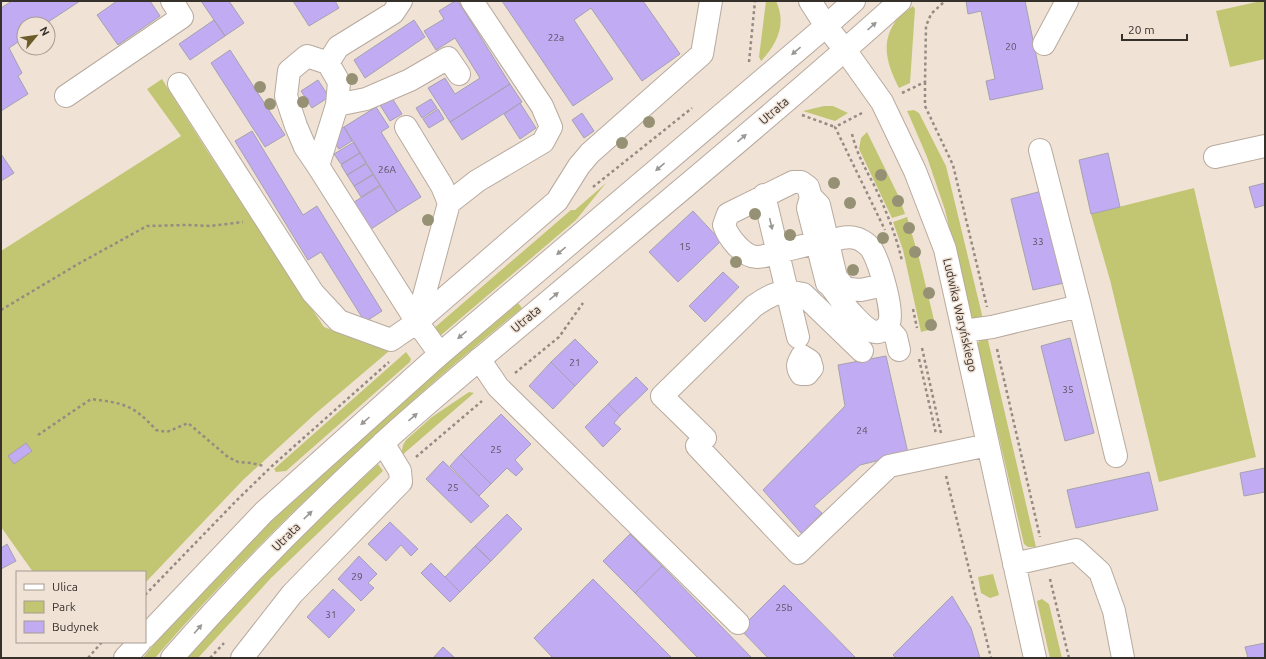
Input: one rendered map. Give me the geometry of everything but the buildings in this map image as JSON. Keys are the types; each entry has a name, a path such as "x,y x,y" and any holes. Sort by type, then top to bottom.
{"main road":[{"path":"66,96 182,17 172,1"},
{"path":"328,63 338,47 393,13 401,1"},
{"path":"417,322 449,203 477,180 543,142 551,127 542,106 472,1"},
{"path":"179,84 313,293 339,321 391,340 417,322 557,201 579,166 590,153 702,54 711,1"},
{"name":"Ludwika Waryńskiego","path":"810,1 826,26 882,102 915,171 945,249 1035,658"},
{"path":"146,636 264,512 440,354 854,1"},
{"name":"Utrata","path":"172,658 216,608 383,442 479,359 713,164 900,1"},
{"path":"1044,44 1067,1"},
{"path":"318,166 337,105 339,82 328,63 307,56 289,71 286,96 305,147 417,322 440,354"},
{"path":"337,105 366,99 410,80 448,58 459,74"},
{"path":"406,127 442,186 449,203"},
{"path":"1215,157 1265,146"},
{"path":"1040,150 1080,306 1116,456"},
{"path":"764,196 728,214 724,225 728,235 747,254 758,257 822,242 855,238 864,243 871,249 879,265 890,314 890,323 887,327 881,331 875,332 868,329 845,306 834,282 822,242 819,205 811,197 808,187 801,182 793,182 764,196"},
{"path":"764,196 800,347"},
{"path":"834,282 849,289 861,290 884,285"},
{"path":"852,313 851,305 853,299 861,290"},
{"path":"862,351 803,294 791,291 769,295 754,306 662,396 704,438 697,446 798,553 889,466 988,445"},
{"path":"964,331 992,327 1080,306"},
{"path":"887,327 908,351"},
{"path":"479,359 498,387 738,623"},
{"path":"242,658 292,594 401,482 400,471 383,442"},
{"path":"1014,564 1076,550 1100,572 1114,611 1123,658"},
{"path":"125,658 139,643"}],"path":[{"path":"945,1 931,14 926,26 925,106 953,165 1069,658"},
{"path":"886,233 884,225 836,127 882,102 925,82"},
{"path":"1,310 78,264 147,226 210,226 265,218"},
{"path":"908,351 941,456 991,658"},
{"path":"38,435 91,399 132,408 144,417 156,430 167,432 188,423 228,457 238,462 251,462 264,466"},
{"path":"88,658 101,643"}],"green space":[{"path":"766,1 776,1 781,18 779,33 776,41 761,61 759,57"},
{"path":"1265,1 1265,59 1230,67 1216,11"},
{"path":"913,6 915,9 910,83 899,88 888,62 888,36 898,18"},
{"path":"162,79 206,149 324,327 348,336 395,346 315,414 243,480 146,582 146,571 32,571 1,527 1,251 181,136 147,89"},
{"path":"824,106 833,106 848,113 835,121 803,111"},
{"path":"914,110 919,113 946,166 984,323 972,320 945,210 927,157 907,111"},
{"path":"867,132 899,197 905,214 892,218 859,149 861,138"},
{"path":"606,183 576,220 440,336 433,329 571,210 575,210"},
{"path":"1194,188 1256,457 1159,482 1110,280 1091,214"},
{"path":"907,217 919,258 936,328 921,332 903,250 893,222"},
{"path":"518,303 522,308 399,413 281,524 217,590 155,658 143,658 190,603 275,517 395,408"},
{"path":"987,336 1036,547 1028,547 1024,544 977,344 983,337"},
{"path":"406,352 411,359 410,362 286,471 276,472 274,469"},
{"path":"469,392 474,393 401,456 403,445 406,440 432,417"},
{"path":"378,464 383,471 271,578 198,658 187,658 280,558 328,510"},
{"path":"993,574 999,595 990,598 981,593 978,577"},
{"path":"1042,599 1049,604 1062,658 1050,658 1037,601"}]}
